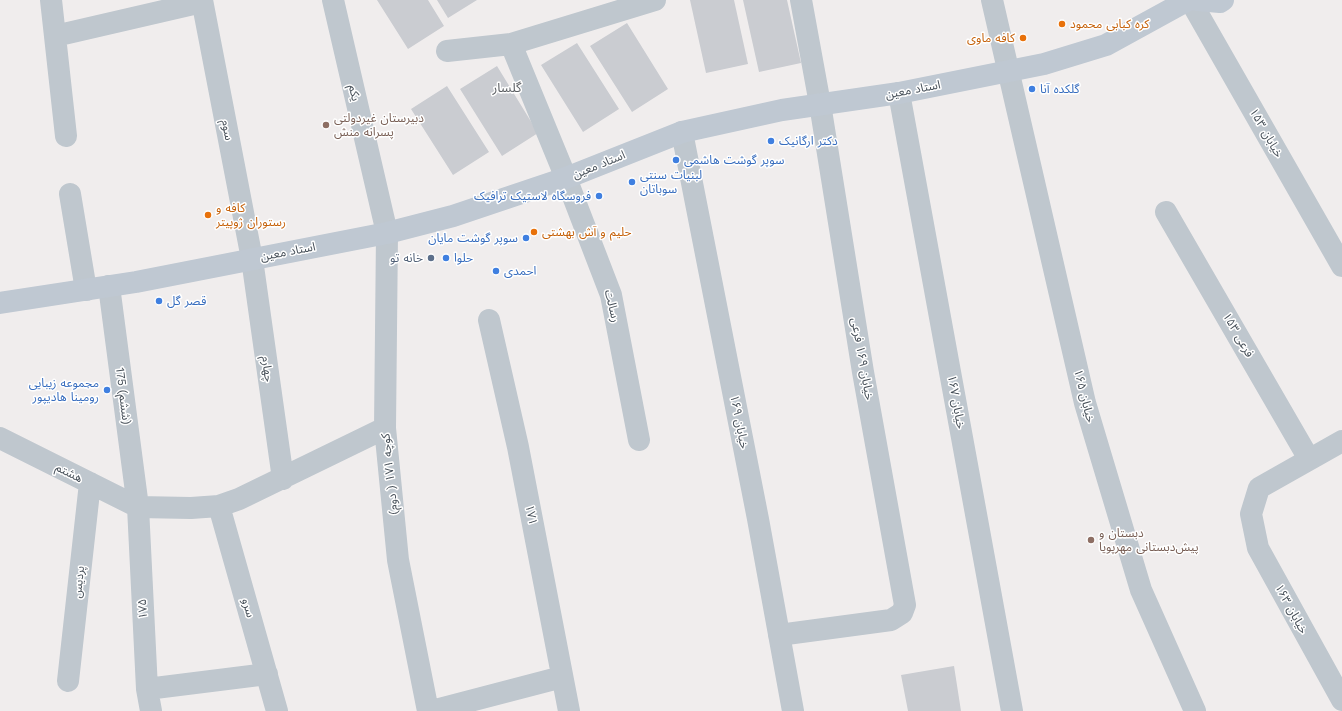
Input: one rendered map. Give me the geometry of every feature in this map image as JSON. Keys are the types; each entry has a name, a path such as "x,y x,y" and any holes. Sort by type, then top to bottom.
{"main road":[{"name":"استاد معین","path":"0,303 136,282 387,233 453,216 566,178 682,132 782,110 899,93 1044,64 1106,45 1189,0"},
{"path":"1198,0 1220,2 1223,0"}],"street":[{"path":"51,0 66,136"},
{"name":"یکم","path":"333,0 387,233"},
{"path":"447,51 511,44 655,0"},
{"name":"خیابان ۱۶۹ فرعی","path":"780,635 890,620 902,613 905,605 801,0"},
{"name":"خیابان ۱۶۵","path":"992,0 1085,403 1141,590 1195,711"},
{"name":"خیابان ۱۵۳","path":"1189,0 1342,266"},
{"path":"55,36 202,1"},
{"name":"سوم","path":"202,1 252,259"},
{"name":"رسالت","path":"511,44 566,178 611,295 639,440"},
{"name":"خیابان ۱۶۷","path":"899,93 1012,711"},
{"name":"خیابان ۱۶۹","path":"682,132 780,635 793,711"},
{"path":"70,194 86,290"},
{"name":"۱۵۳ فرعی","path":"1166,212 1309,459"},
{"name":"کوچه ۱۷۱ ( دوم)","path":"387,233 385,428 398,560 428,711"},
{"name":"چهارم","path":"252,259 283,479"},
{"name":"175 (ششم)","path":"109,286 138,507"},
{"name":"۱۷۱","path":"489,320 518,448 569,711"},
{"path":"138,507 191,508 219,506 239,499 283,479 385,428"},
{"name":"هشتم","path":"0,438 138,507"},
{"path":"1309,459 1342,441"},
{"name":"خیابان ۱۶۳","path":"1309,459 1259,488 1251,514 1258,548 1342,700"},
{"name":"پردیس","path":"68,681 90,483"},
{"name":"سرو","path":"219,506 277,711"},
{"name":"۱۷۵","path":"138,507 147,689 151,711"},
{"path":"147,689 267,674"},
{"path":"432,711 562,676"}],"building":[{"path":"377,0 428,0 444,26 408,49"},
{"path":"437,0 477,0 448,18"},
{"path":"690,0 734,0 748,64 706,73"},
{"path":"743,0 787,0 801,63 759,72"},
{"path":"627,23 668,89 632,112 590,46"},
{"path":"577,43 619,109 583,132 541,65"},
{"path":"497,66 538,133 502,156 460,89"},
{"path":"447,86 489,152 453,175 411,109"},
{"path":"954,666 961,711 908,711 901,675"}],"place":[{"name":"کره کبابی محمود","path":"1062,24"},
{"name":"کافه ماوی","path":"1023,38"},
{"name":"گلکده آنا","path":"1032,89"},
{"name":"دبیرستان غیردولتی پسرانه منش","path":"326,125"},
{"name":"دکتر ارگانیک","path":"771,141"},
{"name":"سوپر گوشت هاشمی","path":"676,160"},
{"name":"لبنیات سنتی سوباتان","path":"632,182"},
{"name":"فروسگاه لاستیک ترافیک","path":"599,196"},
{"name":"کافه و رستوران ژوپیتر","path":"208,215"},
{"name":"حلیم و آش بهشتی","path":"534,232"},
{"name":"سوپر گوشت مایان","path":"526,238"},
{"name":"خانه تو","path":"431,258"},
{"name":"حلوا","path":"446,258"},
{"name":"احمدی","path":"496,271"},
{"name":"قصر گل","path":"159,301"},
{"name":"مجموعه زیبایی رومینا هادیپور","path":"107,390"},
{"name":"دبستان و پیش‌دبستانی مهرپویا","path":"1091,540"}],"district":[{"name":"گلسار","path":"507,88"}]}
